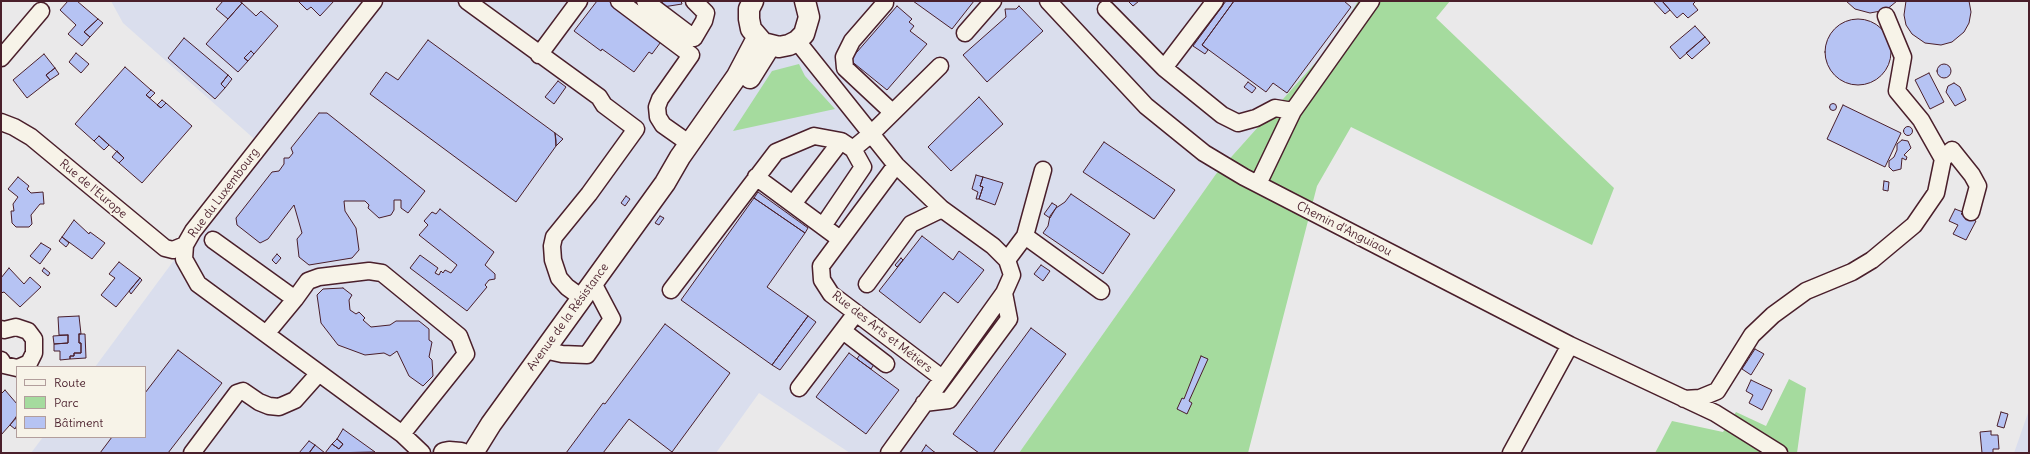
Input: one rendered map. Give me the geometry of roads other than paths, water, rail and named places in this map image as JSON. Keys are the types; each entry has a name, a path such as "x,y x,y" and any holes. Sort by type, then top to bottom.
{"main road":[{"path":"753,1 749,9 748,19 751,29 763,42 780,47 789,46 804,34 808,26 809,17 805,1"},
{"name":"Avenue de la Résistance","path":"472,453 491,424 665,183 737,76 763,42"},
{"name":"Avenue de la Résistance","path":"665,183 678,174 709,139 742,92 763,42"},
{"path":"444,453 461,453"}],"street":[{"name":"Rue du Luxembourg","path":"374,1 193,231 185,245 184,259 198,284 402,434 422,453"},
{"path":"467,1 539,55 599,97 604,105 636,129 589,194 554,238 552,246 552,260 559,278 566,287 587,290 612,319 588,355 562,354 544,350"},
{"path":"539,55 579,1"},
{"path":"619,1 691,55 660,99 657,107 658,117 663,125 690,144"},
{"path":"645,1 694,38 704,22 706,13 694,1"},
{"path":"965,33 993,1"},
{"name":"Chemin d'Anguiaou","path":"1048,1 1146,106 1204,153 1258,184 1570,345 1682,399 1715,413 1779,453"},
{"path":"1258,184 1293,111 1371,1"},
{"path":"1164,68 1214,2"},
{"path":"886,3 852,41 844,57 845,68 892,112"},
{"path":"1106,9 1164,68 1222,115 1238,123 1256,118 1275,108 1293,111"},
{"path":"1,58 41,11"},
{"path":"1886,16 1903,57 1896,90 1921,120 1943,159"},
{"path":"797,41 896,165 942,209 993,246 1007,260 1025,236 1043,170"},
{"path":"793,204 847,145 871,134 940,66"},
{"name":"Rue de l'Europe","path":"1,122 14,126 31,137 165,248 173,250 185,245"},
{"path":"672,290 776,152 814,136 847,145 863,167 823,226"},
{"path":"1682,399 1700,398 1717,391 1752,335 1773,315 1806,291 1852,272 1872,260 1914,225 1936,193 1943,159 1952,150 1972,175 1978,186 1970,212"},
{"name":"Rue des Arts et Métiers","path":"896,165 840,239 822,266 822,280 831,294 942,378"},
{"path":"756,177 840,239"},
{"path":"867,284 911,224 942,209"},
{"path":"1025,236 1101,291"},
{"path":"213,240 295,299"},
{"name":"Rue des Arts et Métiers","path":"889,453 1004,293 1012,275 1007,260"},
{"path":"266,334 308,282 320,277 369,271 382,273 459,336 466,354 402,434"},
{"path":"924,403 948,400 1009,319 1004,293"},
{"path":"799,388 856,313"},
{"path":"1,329 16,328 28,331 34,339 34,353 29,363 22,366"},
{"path":"843,331 886,364"},
{"path":"1511,453 1570,345"},
{"path":"1,360 4,365 16,368"},
{"path":"192,453 237,393 244,391 259,402 269,406 279,407 295,400 319,373"}]}
